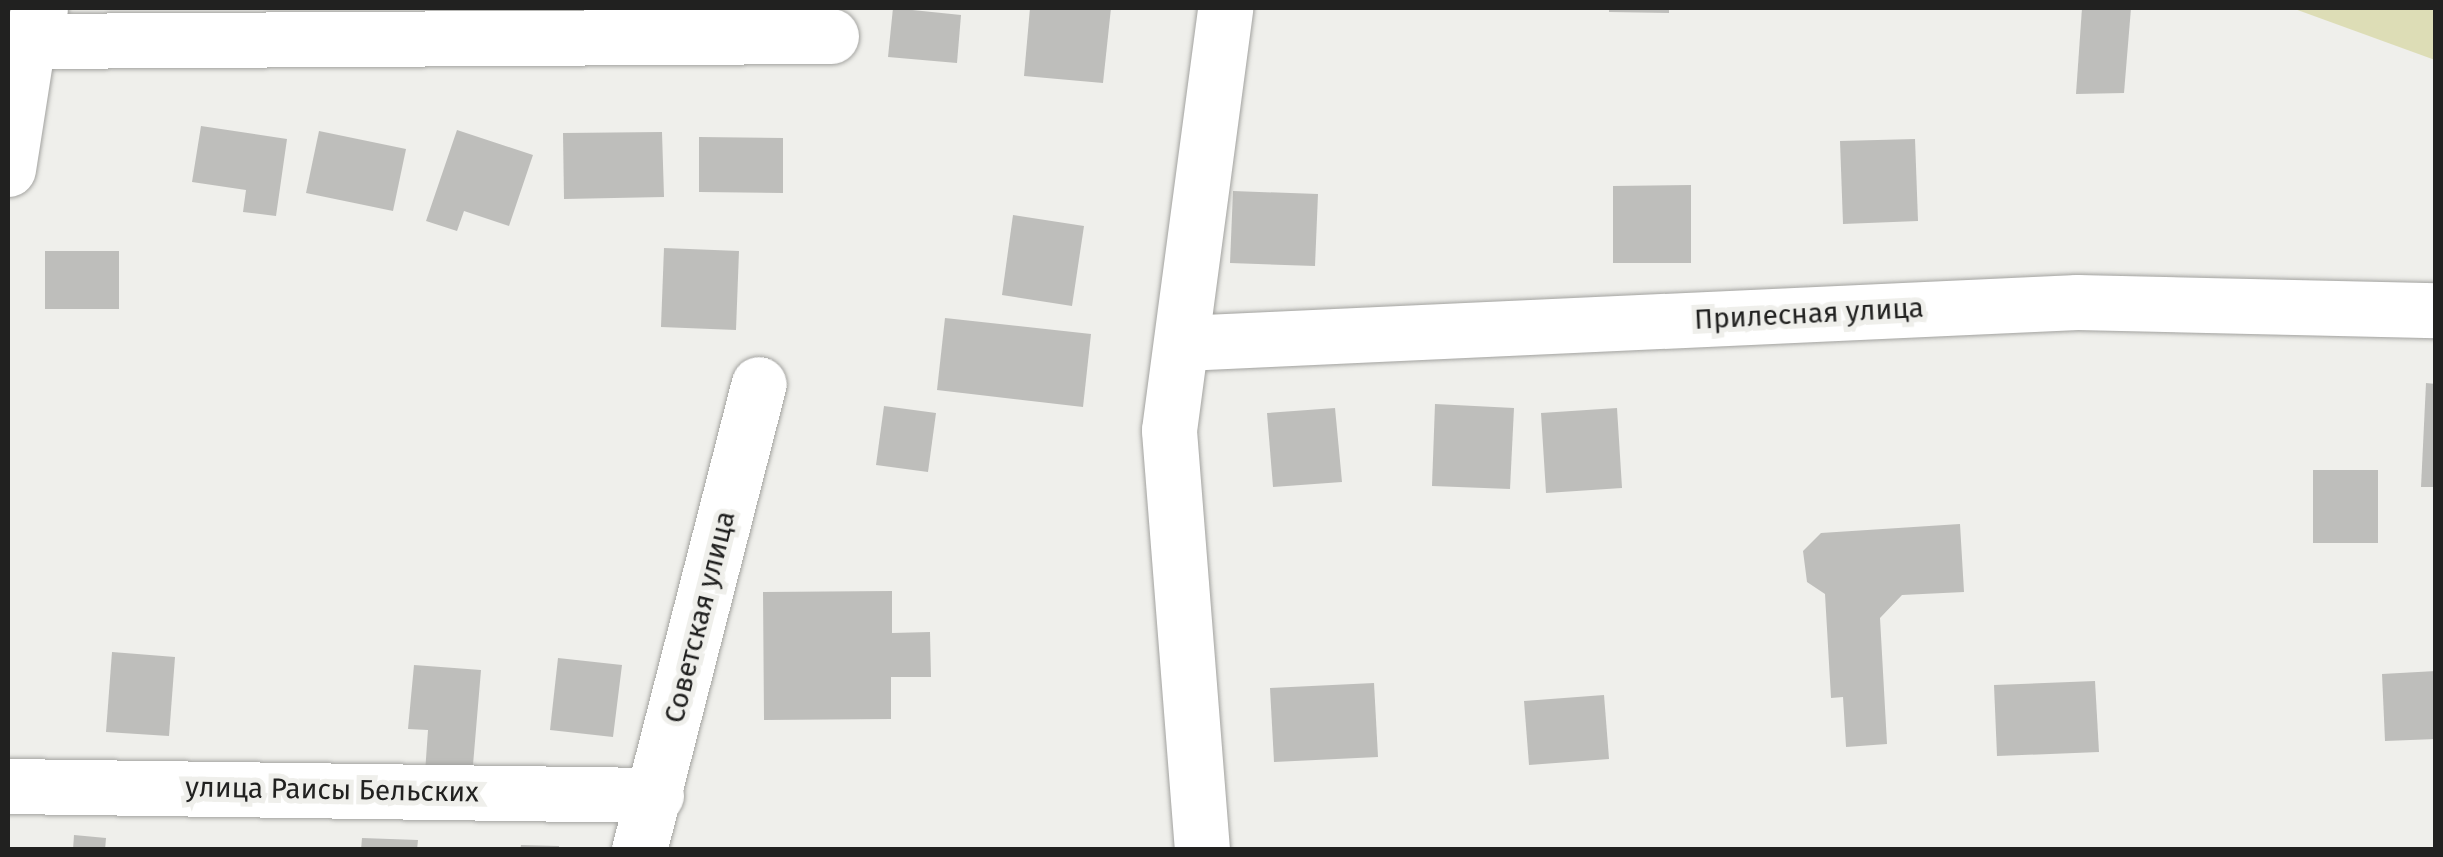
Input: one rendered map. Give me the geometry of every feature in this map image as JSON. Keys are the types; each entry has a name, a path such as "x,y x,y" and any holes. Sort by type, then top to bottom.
{"street":[{"path":"1202,850 1169,430 1225,8"},
{"path":"8,170 34,24 831,36"},
{"name":"Прилесная улица","path":"1182,342 2078,302 2436,310"},
{"name":"Советская улица","path":"639,850 758,384"},
{"name":"улица Раисы Бельских","path":"8,786 656,795"}],"green space":[{"path":"2292,8 2435,8 2435,60"}],"building":[{"path":"893,8 961,15 957,63 888,57"},
{"path":"1030,8 1111,8 1103,83 1024,76"},
{"path":"1609,8 1669,8 1669,13 1609,12"},
{"path":"2082,8 2131,8 2124,93 2076,94"},
{"path":"201,126 287,139 276,216 243,212 246,190 192,182"},
{"path":"457,130 533,155 509,226 464,211 457,231 426,221"},
{"path":"319,131 406,149 393,211 306,193"},
{"path":"662,132 664,197 564,199 563,133"},
{"path":"699,137 783,138 783,193 699,192"},
{"path":"1915,139 1918,221 1843,224 1840,141"},
{"path":"1691,185 1691,263 1613,263 1613,186"},
{"path":"1233,191 1318,194 1315,266 1230,263"},
{"path":"1013,215 1084,226 1072,306 1002,295"},
{"path":"664,248 739,251 736,330 661,327"},
{"path":"45,251 119,251 119,309 45,309"},
{"path":"945,318 1091,334 1083,407 937,390"},
{"path":"2426,383 2436,384 2436,487 2421,487"},
{"path":"1435,404 1514,408 1510,489 1432,486"},
{"path":"884,406 936,413 928,472 876,465"},
{"path":"1335,408 1342,482 1273,487 1267,413"},
{"path":"1617,408 1622,488 1546,493 1541,413"},
{"path":"2313,470 2378,470 2378,543 2313,543"},
{"path":"1960,524 1964,592 1902,595 1880,618 1887,744 1846,747 1843,697 1831,698 1825,594 1807,582 1803,551 1821,533"},
{"path":"892,591 892,633 930,632 931,677 891,677 891,719 764,720 763,592"},
{"path":"112,652 175,657 169,736 106,732"},
{"path":"558,658 622,665 613,737 550,730"},
{"path":"414,665 481,670 472,777 425,773 428,730 408,729"},
{"path":"2436,671 2436,739 2385,741 2382,674"},
{"path":"2095,681 2099,752 1997,756 1994,685"},
{"path":"1374,683 1378,757 1274,762 1270,688"},
{"path":"1604,695 1609,759 1529,765 1524,701"},
{"path":"74,835 106,838 105,850 73,850"},
{"path":"362,838 418,840 417,850 361,850"},
{"path":"521,845 559,846 559,850 520,850"}]}
